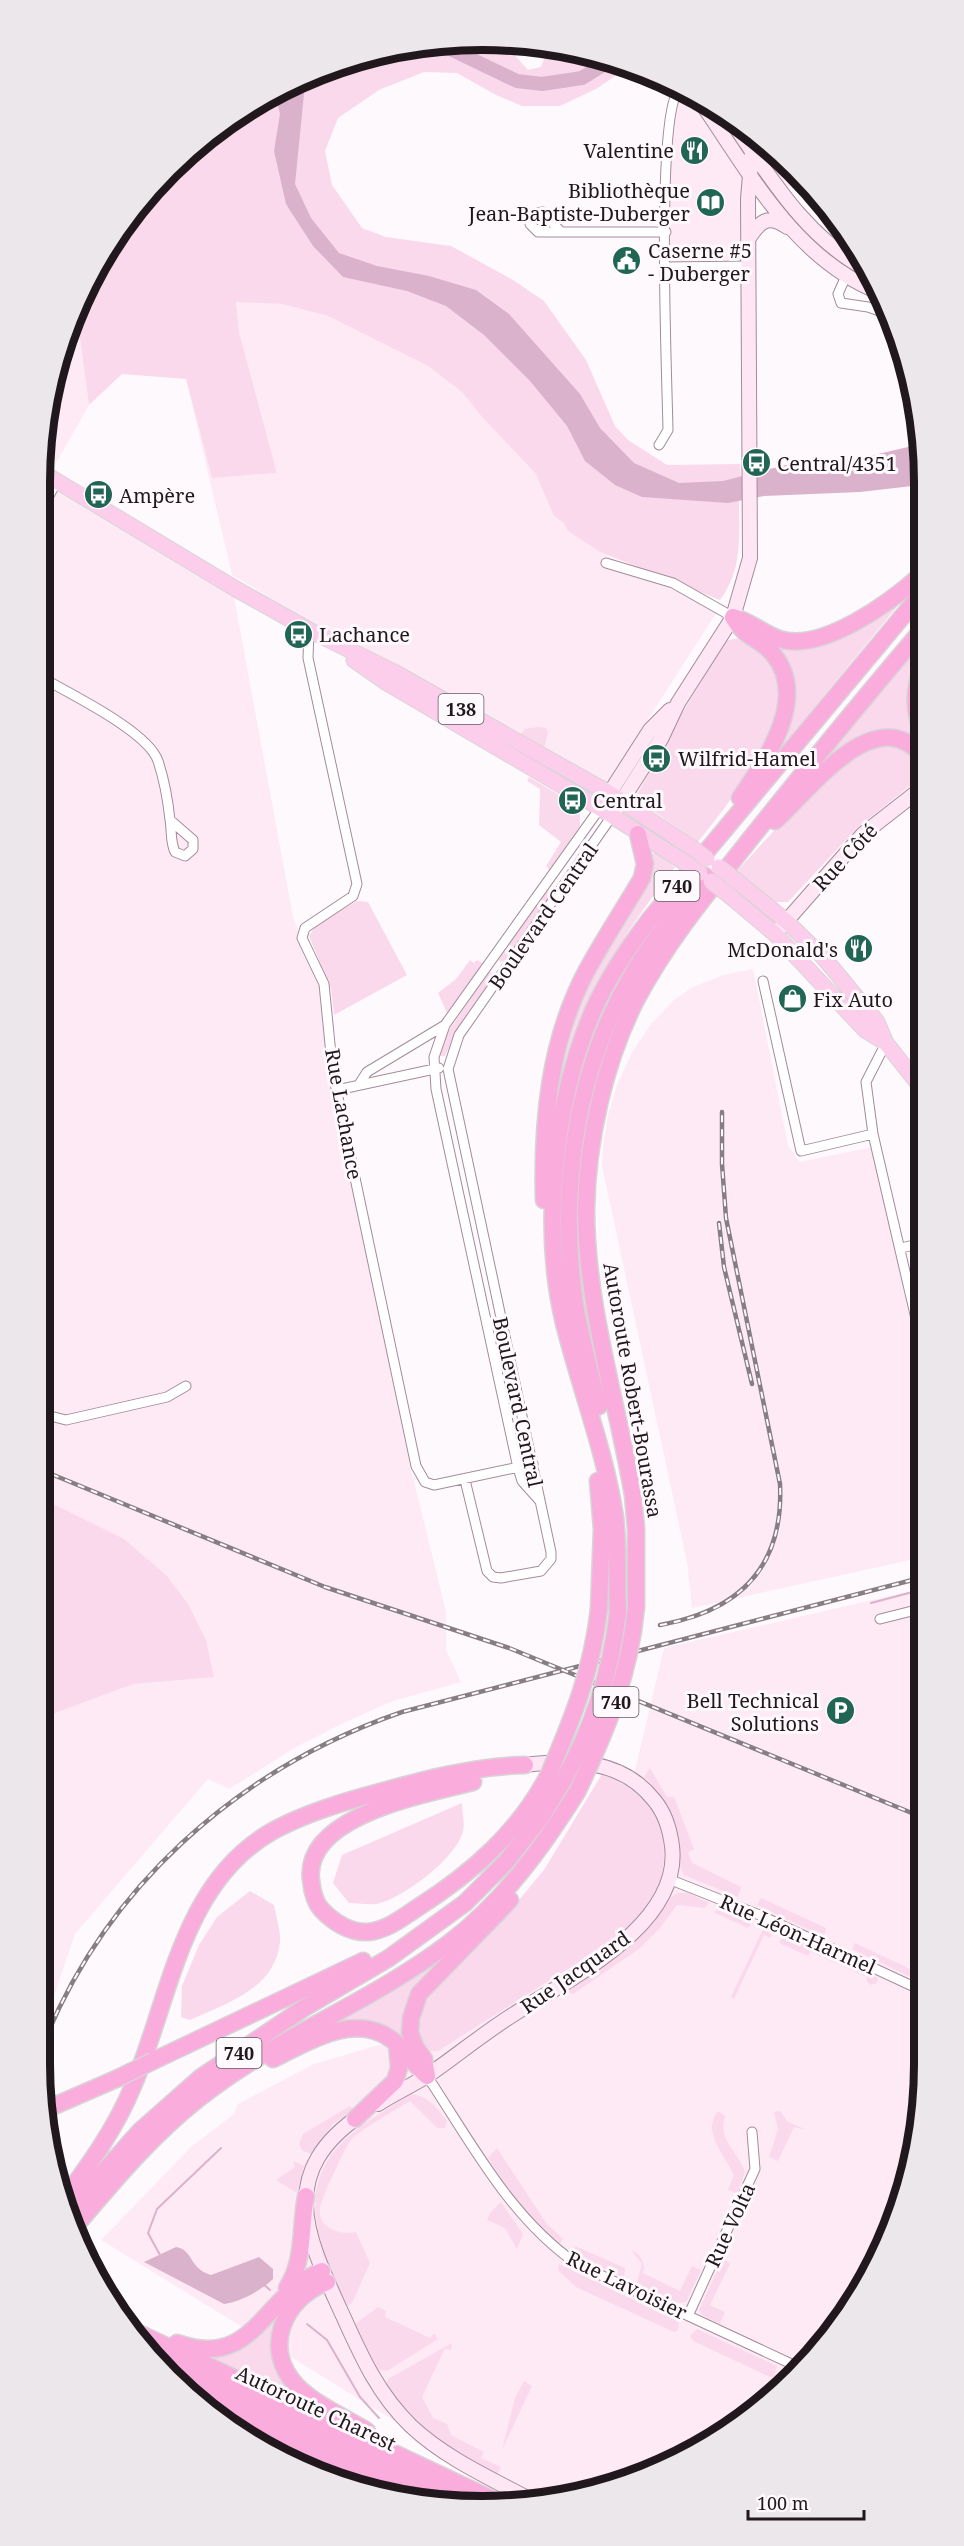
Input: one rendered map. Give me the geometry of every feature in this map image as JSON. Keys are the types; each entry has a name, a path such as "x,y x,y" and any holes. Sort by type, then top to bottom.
{"highway":[{"path":"733,617 746,620 779,639 802,641 815,639 847,626 875,609 914,579"},
{"name":"Autoroute Robert-Bourassa","path":"79,2222 144,2149 200,2098 274,2047 394,1979 450,1943 480,1917 548,1839 599,1700 613,1647 618,1612 617,1552 612,1505 600,1450 564,1322 556,1279 553,1237 562,1117 575,1065 593,1012 614,970 644,927 914,603"},
{"path":"728,827 734,806 778,734 787,700 785,680 779,663 762,645 741,632 733,617"},
{"name":"Autoroute Robert-Bourassa","path":"73,2206 140,2131 200,2078 274,2027 389,1958 439,1924 506,1862 568,1786 609,1721 629,1656 636,1607 636,1528 623,1441 598,1321 588,1242 587,1187 596,1123 612,1063 635,1002 670,944 739,854 914,640"},
{"path":"739,854 839,760 865,741 892,736 914,748"},
{"path":"553,1237 545,1212 544,1163 546,1111 555,1056 563,1026 585,973 642,878 645,864 638,834"},
{"path":"612,1505 609,1450 575,1303 570,1213 573,1157 585,1091 612,1013 631,976 664,927 701,880"},
{"path":"572,1254 598,1367 623,1441"},
{"path":"427,2076 424,2059 416,2048 410,2033 411,2018 419,1994 518,1891 555,1841 568,1786 581,1698 592,1655 599,1609 602,1529 598,1481 600,1450"},
{"path":"525,1765 504,1774 377,1809 331,1833 320,1844 310,1874 312,1891 318,1905 334,1922 356,1931 374,1930 393,1924 454,1884 490,1853 523,1816 568,1786"},
{"path":"69,2192 103,2143 130,2094 184,1942 200,1908 225,1870 241,1855 270,1833 290,1823 359,1798 469,1772 501,1766 525,1765"},
{"path":"52,2107 116,2079 356,1965 407,1935 439,1924"},
{"path":"226,2081 336,2031 354,2028 381,2033 397,2045 427,2076"},
{"path":"355,2119 395,2081 399,2068 397,2045"},
{"path":"277,2303 299,2262 300,2227 306,2196"},
{"path":"139,2327 186,2346 203,2350 219,2349 243,2338 299,2282 325,2276"},
{"path":"325,2276 302,2296 285,2318 281,2330 281,2351 290,2378 309,2395 360,2426 488,2496"},
{"path":"147,2337 486,2496"},
{"name":"Autoroute Charest","path":"170,2363 454,2496"},
{"name":"Autoroute Charest","path":"209,2399 402,2489"}],"main road":[{"path":"709,114 791,230"},
{"name":"Boulevard Central","path":"606,812 661,739 678,703 733,617 750,558 749,238 750,174 754,146"},
{"path":"756,148 809,228 854,261"},
{"path":"749,238 759,223 766,219 779,221 821,258 846,276 867,286"},
{"name":"138","path":"50,477 309,630 387,683 606,812 681,860 701,880 730,896 775,934 864,1030 886,1043"},
{"name":"138","path":"309,630 394,672 616,797 692,848 786,921 824,957 877,1022 886,1043 914,1079"},
{"name":"Rue Côté","path":"775,934 863,834 914,794"},
{"name":"Rue Jacquard","path":"522,2495 439,2449 399,2414 366,2365 325,2276 308,2229 306,2196 312,2172 323,2150 340,2130 403,2087 427,2076 616,1946 652,1913 671,1880 672,1851 665,1817 647,1791 633,1779 609,1768 586,1762 525,1765"}],"street":[{"path":"659,445 668,430 667,154 670,105 676,95"},
{"path":"561,232 666,232"},
{"path":"666,267 749,266"},
{"path":"846,276 838,294 841,303 880,311"},
{"path":"50,494 57,481"},
{"path":"606,563 673,583 733,617"},
{"name":"Rue Lachance","path":"309,630 308,658 357,884 353,896 316,920 302,933 302,938 324,984 333,1074 416,1466 425,1482 434,1485 533,1464"},
{"path":"50,683 132,731 148,745 157,759 170,820"},
{"name":"Boulevard Central","path":"539,1500 522,1481 518,1468 475,1271 434,1068 434,1057 445,1025 547,883 606,812"},
{"name":"Boulevard Central","path":"539,1500 448,1069 459,1035 560,892 606,812"},
{"path":"547,883 560,892"},
{"path":"490,963 503,972"},
{"path":"763,981 801,1151 873,1134"},
{"path":"360,1083 367,1072 445,1025"},
{"path":"886,1043 867,1082 873,1134 914,1308"},
{"path":"337,1090 434,1068 448,1069"},
{"path":"901,1248 914,1245"},
{"path":"475,1271 490,1268"},
{"path":"50,1416 57,1419 76,1419 168,1397 186,1386"},
{"path":"465,1480 484,1565 493,1577 501,1578 541,1571 547,1567 551,1552 539,1500"},
{"path":"880,1619 914,1610"},
{"name":"Rue Léon-Harmel","path":"671,1880 752,1911 914,1987"},
{"name":"Rue Lavoisier","path":"427,2076 522,2217 540,2235 577,2264 793,2365"},
{"name":"Rue Volta","path":"688,2316 755,2169 752,2132"}],"shaded area":[{"path":"454,50 510,50 528,70 541,67 546,54 621,72 596,89 560,106 522,106 496,95 457,73 424,72 379,90 338,118 325,151 332,185 362,228 386,237 451,246 513,280 544,301 586,360 615,426 628,440 667,465 740,464 741,478 723,483 679,485 633,464 598,430 508,315 338,255 308,221 293,185 298,90 343,72 426,53"},
{"path":"302,89 304,94 295,184 311,218 339,253 377,266 429,276 476,290 509,314 580,394 600,428 634,463 679,483 723,481 785,465 865,457 913,446 914,486 860,492 764,496 728,503 642,497 615,485 585,461 567,426 530,381 484,335 446,306 407,291 343,277 313,246 286,204 274,151 280,114 277,101"},
{"path":"293,93 277,150 315,244 448,304 487,334 533,380 571,428 587,459 739,499 738,552 733,577 720,600 600,552 568,531 564,523 554,516 536,474 482,417 462,392 428,366 328,316 282,304 236,302 239,332 277,473 212,478 186,379 122,374 89,405 78,326 107,266 122,242 157,197 197,157 242,122"},
{"path":"677,96 709,114 750,174 750,271 666,272 667,154"},
{"path":"758,150 792,181 783,195 760,162"},
{"path":"236,301 282,304 328,316 428,366 462,392 482,417 536,474 543,487 600,552 717,612 607,783 394,672 232,575 186,379 212,478 277,473 239,332"},
{"path":"78,326 89,405 51,472 50,454 58,398 64,370"},
{"path":"50,488 234,597 293,917 306,950 318,969 333,1096 411,1469 446,1612 446,1650 461,1682 393,1701 343,1723 298,1746 229,1789 208,1779 75,1934 50,2008"},
{"path":"898,600 900,603 775,755 787,718 767,639 780,644"},
{"path":"741,638 760,651 775,667 781,681 782,699 777,720 754,766 698,842 643,804 637,794 656,761 658,762 662,756 658,753 724,644 728,640"},
{"path":"914,652 914,742 893,733 808,778"},
{"path":"546,728 548,733 544,750 519,736 525,729"},
{"path":"886,741 914,755 914,783 857,828 788,902 773,902 737,871 782,822 847,759"},
{"path":"529,777 573,803 580,811 580,826 549,870 546,866 561,842 539,825 540,789 527,781"},
{"path":"655,852 675,867 633,925 600,982 573,1043 554,1113 556,1081 562,1048 573,1015 602,949 649,856"},
{"path":"550,890 551,895 505,961 500,962 499,959 546,891"},
{"path":"357,901 368,902 407,975 334,1015 331,989 309,936 316,925"},
{"path":"470,960 474,963 477,960 484,964 447,1013 438,993 456,979"},
{"path":"753,969 788,1145 799,1162 873,1147 914,1339 914,1559 692,1608 687,1562 602,1166 603,1145 608,1115 618,1082 633,1051 651,1024 674,1000 691,988 723,975"},
{"path":"492,972 494,977 457,1030 445,1056 440,1056 448,1032 488,973"},
{"path":"50,1502 124,1539 167,1576 188,1604 206,1640 214,1677 133,1684 50,1715"},
{"path":"914,1590 914,2092 911,2120 892,2203 870,2255 842,2304 788,2370 722,2424 648,2464 594,2482 516,2495 101,2240 191,2147 234,2114 238,2104 314,2064 420,2033 633,1779 664,1648"},
{"path":"650,1768 667,1797 674,1797 694,1849 688,1853 692,1863 741,1887 738,1897 684,1875 680,1866 679,1838 671,1813 656,1790 644,1777"},
{"path":"602,1774 641,1796 659,1824 664,1858 655,1894 634,1921 605,1946 438,2051 426,2051 421,2043 417,2027 418,2011 427,1994 504,1918 544,1870"},
{"path":"462,1803 464,1828 459,1842 428,1875 401,1894 377,1904 349,1903 333,1883 342,1855"},
{"path":"250,1891 274,1905 280,1942 269,1972 259,1983 233,2000 190,2020 181,2017 182,1986 199,1945 217,1917"},
{"path":"678,1893 688,1893 709,1903 705,1908 677,1905 660,1928 639,1949 573,1994 569,1993 568,1988 609,1960 638,1936 651,1924 665,1903"},
{"path":"761,1898 826,1928 824,1937 757,1905"},
{"path":"718,1904 752,1919 750,1926 748,1928 715,1913"},
{"path":"765,1925 774,1929 770,1938 764,1935 734,1999 731,1997"},
{"path":"784,1933 878,1978 877,1983 871,1985 867,1982 867,1977 811,1952 808,1956 779,1943"},
{"path":"465,1938 420,1985 408,2045 326,2025"},
{"path":"855,1943 914,1971 914,1979 852,1949"},
{"path":"410,2094 422,2097 436,2107 447,2121 445,2128 437,2128 410,2101 379,2119 348,2144 321,2203 322,2221 337,2231 356,2232 370,2263 352,2303 347,2306 328,2263 316,2219 316,2197 320,2176 331,2156 349,2136"},
{"path":"350,2106 353,2110 333,2124 310,2154 302,2150 299,2144 303,2134"},
{"path":"718,2111 725,2116 723,2124 726,2139 745,2172 737,2194 728,2190 734,2175 713,2135 713,2119"},
{"path":"780,2111 788,2122 807,2130 794,2127 778,2161 769,2157 778,2129 774,2112"},
{"path":"497,2148 546,2223 563,2239 559,2245 524,2212 488,2158"},
{"path":"293,2161 304,2166 297,2193 276,2180 295,2167"},
{"path":"501,2202 523,2234 517,2249 505,2228 487,2220 490,2213"},
{"path":"575,2246 625,2268 624,2278 572,2254"},
{"path":"176,2247 186,2252 198,2268 211,2275 259,2257 273,2269 273,2279 250,2295 224,2304 144,2262"},
{"path":"631,2250 642,2259 643,2273 680,2291 692,2266 701,2270 686,2302 677,2303 640,2286 637,2282 642,2264"},
{"path":"723,2258 730,2264 710,2305 725,2312 720,2324 702,2315 699,2310"},
{"path":"559,2264 679,2321 678,2330 674,2332 576,2287 558,2270"},
{"path":"292,2292 275,2339 320,2412 204,2358"},
{"path":"378,2307 386,2311 385,2317 430,2338 434,2333 438,2339 387,2371 376,2369 355,2324"},
{"path":"697,2329 777,2366 774,2376 770,2377 693,2341 690,2336"},
{"path":"452,2343 451,2350 445,2348 422,2397 433,2418 447,2424 451,2435 484,2452 481,2458 501,2467 497,2475 436,2437 410,2414 386,2386 388,2379"},
{"path":"524,2381 532,2386 502,2450 515,2398"}],"waterway":[{"path":"453,50 517,81 542,84 582,78 601,66"},
{"path":"871,1603 914,1592"},
{"path":"160,2255 148,2233 157,2209 221,2148"},
{"path":"263,2284 270,2290"},
{"path":"307,2324 327,2340 360,2397 379,2418"}],"railway":[{"path":"660,1625 713,1609 734,1596 751,1581 765,1562 774,1540 779,1514 780,1484 726,1218 722,1164 722,1112"},
{"path":"719,1223 724,1267 752,1384"},
{"path":"50,1474 325,1587 509,1648 914,1814"},
{"path":"50,2031 66,1995 99,1940 138,1889 182,1843 231,1802 284,1766 342,1736 402,1712 914,1580"}],"place":[{"name":"Valentine","path":"695,150"},
{"name":"Bibliothèque Jean-Baptiste-Duberger","path":"711,202"},
{"name":"Caserne #5 - Duberger","path":"627,261"},
{"name":"Central/4351","path":"756,463"},
{"name":"Ampère","path":"98,495"},
{"name":"Lachance","path":"298,634"},
{"name":"Wilfrid-Hamel","path":"657,758"},
{"name":"Central","path":"572,800"},
{"name":"McDonald's","path":"859,949"},
{"name":"Fix Auto","path":"792,999"},
{"name":"Bell Technical Solutions","path":"840,1711"}]}
